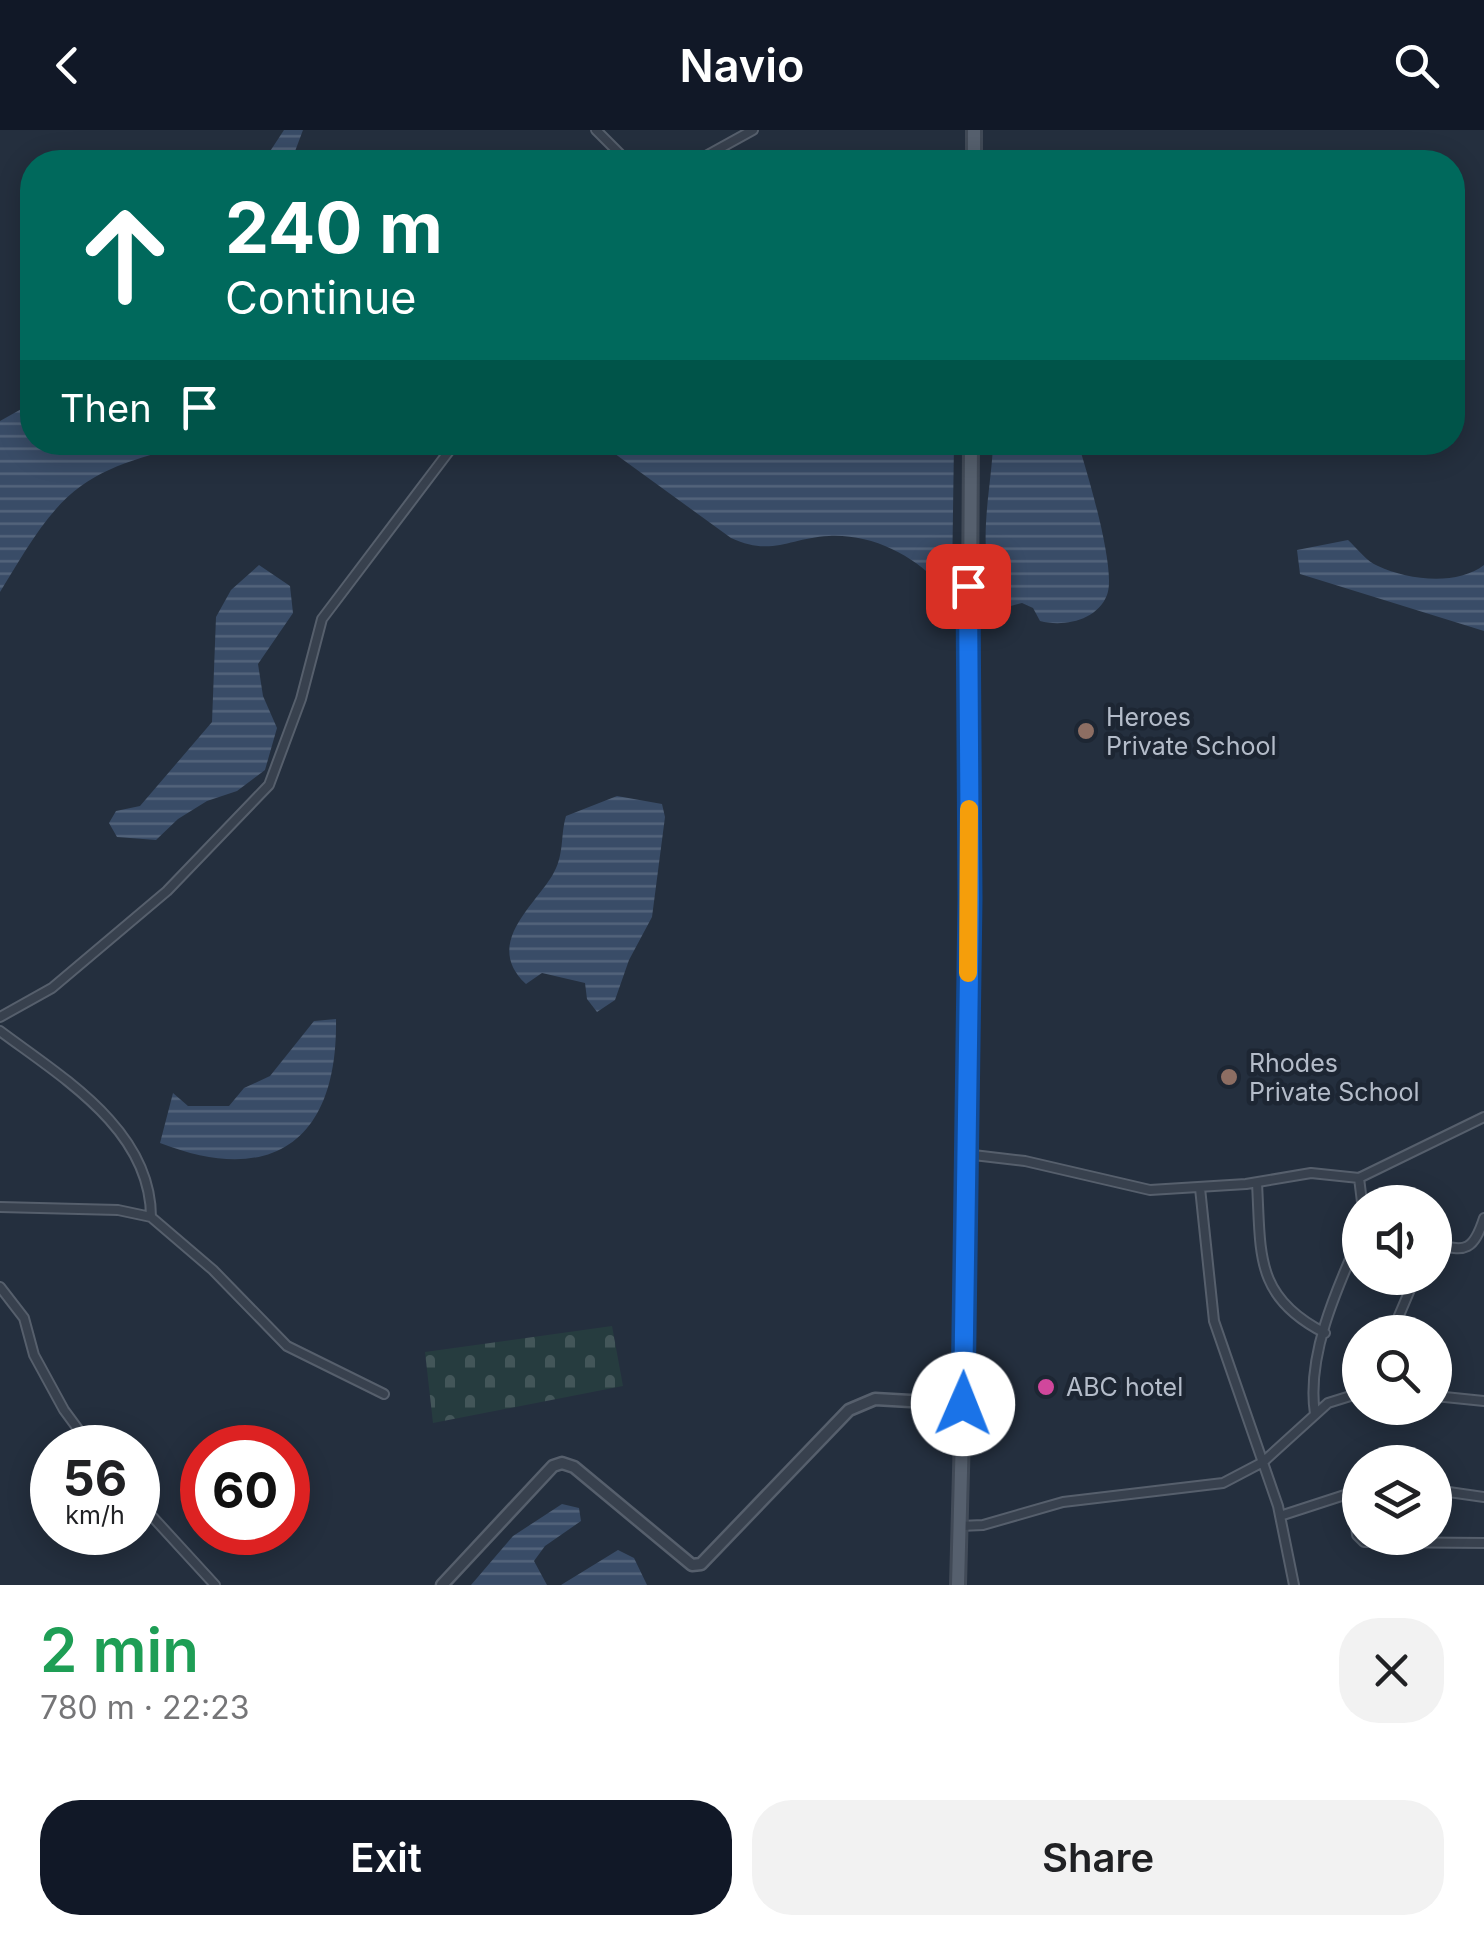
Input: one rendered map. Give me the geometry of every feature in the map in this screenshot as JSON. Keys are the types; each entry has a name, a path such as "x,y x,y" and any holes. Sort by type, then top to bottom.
{"main road":[{"path":"960,1585 972,455"}],"street":[{"path":"596,130 616,150"},
{"path":"717,150 754,130"},
{"path":"0,1017 52,988 166,891 270,786 301,699 322,618 446,455"},
{"path":"0,1031 92,1101 110,1122 144,1168 150,1217"},
{"path":"964,1154 1025,1161 1150,1190 1257,1183 1312,1173 1360,1178 1484,1117"},
{"path":"1360,1178 1361,1185"},
{"path":"1257,1183 1262,1263 1270,1285 1285,1309 1325,1334"},
{"path":"1200,1188 1212,1269 1214,1321 1242,1414 1264,1462 1294,1585"},
{"path":"0,1207 118,1210 150,1217 213,1270 287,1346 384,1394"},
{"path":"1452,1247 1468,1250 1477,1239 1484,1218"},
{"path":"1315,1414 1312,1387 1342,1286"},
{"path":"0,1287 24,1318 34,1354 75,1425"},
{"path":"960,1526 983,1524 1063,1502 1224,1482 1264,1462 1328,1403 1342,1398"},
{"path":"1452,1398 1484,1401"},
{"path":"442,1585 553,1466 562,1462 574,1467 692,1565 700,1564 848,1410 875,1399 963,1404"},
{"path":"1452,1492 1484,1497"},
{"path":"1280,1516 1342,1497"},
{"path":"160,1526 215,1585"},
{"path":"1452,1543 1484,1543"}],"green space":[{"path":"612,1326 623,1386 433,1423 425,1352"}],"water":[{"path":"284,130 303,130 296,150 271,150"},
{"path":"20,410 20,455 151,455 95,477 68,496 46,521 0,592 0,421"},
{"path":"617,455 954,455 952,581 939,583 903,555 860,538 815,537 758,546 731,538"},
{"path":"992,455 1081,455 1108,565 1109,583 1102,604 1078,620 1059,623 1040,621 1033,608 1022,603 1007,607 989,572 986,529"},
{"path":"1348,540 1374,564 1418,577 1460,576 1484,565 1484,631 1300,574 1297,550"},
{"path":"259,565 290,586 293,613 258,664 263,696 277,728 265,770 237,791 207,801 178,819 156,840 117,837 109,823 116,811 140,806 212,722 216,617 231,590"},
{"path":"617,796 662,804 665,817 652,917 629,960 615,1000 597,1012 587,999 585,983 542,973 526,984 514,969 510,941 556,868 566,816"},
{"path":"336,1019 334,1061 325,1096 311,1123 291,1143 266,1155 235,1159 200,1155 160,1143 173,1093 188,1106 229,1106 244,1088 270,1076 314,1021"},
{"path":"562,1504 579,1508 581,1521 545,1546 534,1561 547,1585 471,1585 513,1536"},
{"path":"618,1550 634,1558 647,1585 561,1585"}],"slow traffic":[{"path":"968,973 969,809"}],"place":[{"name":"Heroes Private School","path":"1086,731"},
{"name":"Rhodes Private School","path":"1229,1077"},
{"name":"ABC hotel","path":"1046,1387"}],"route":[{"path":"963,1404 970,899 968,586"}]}
